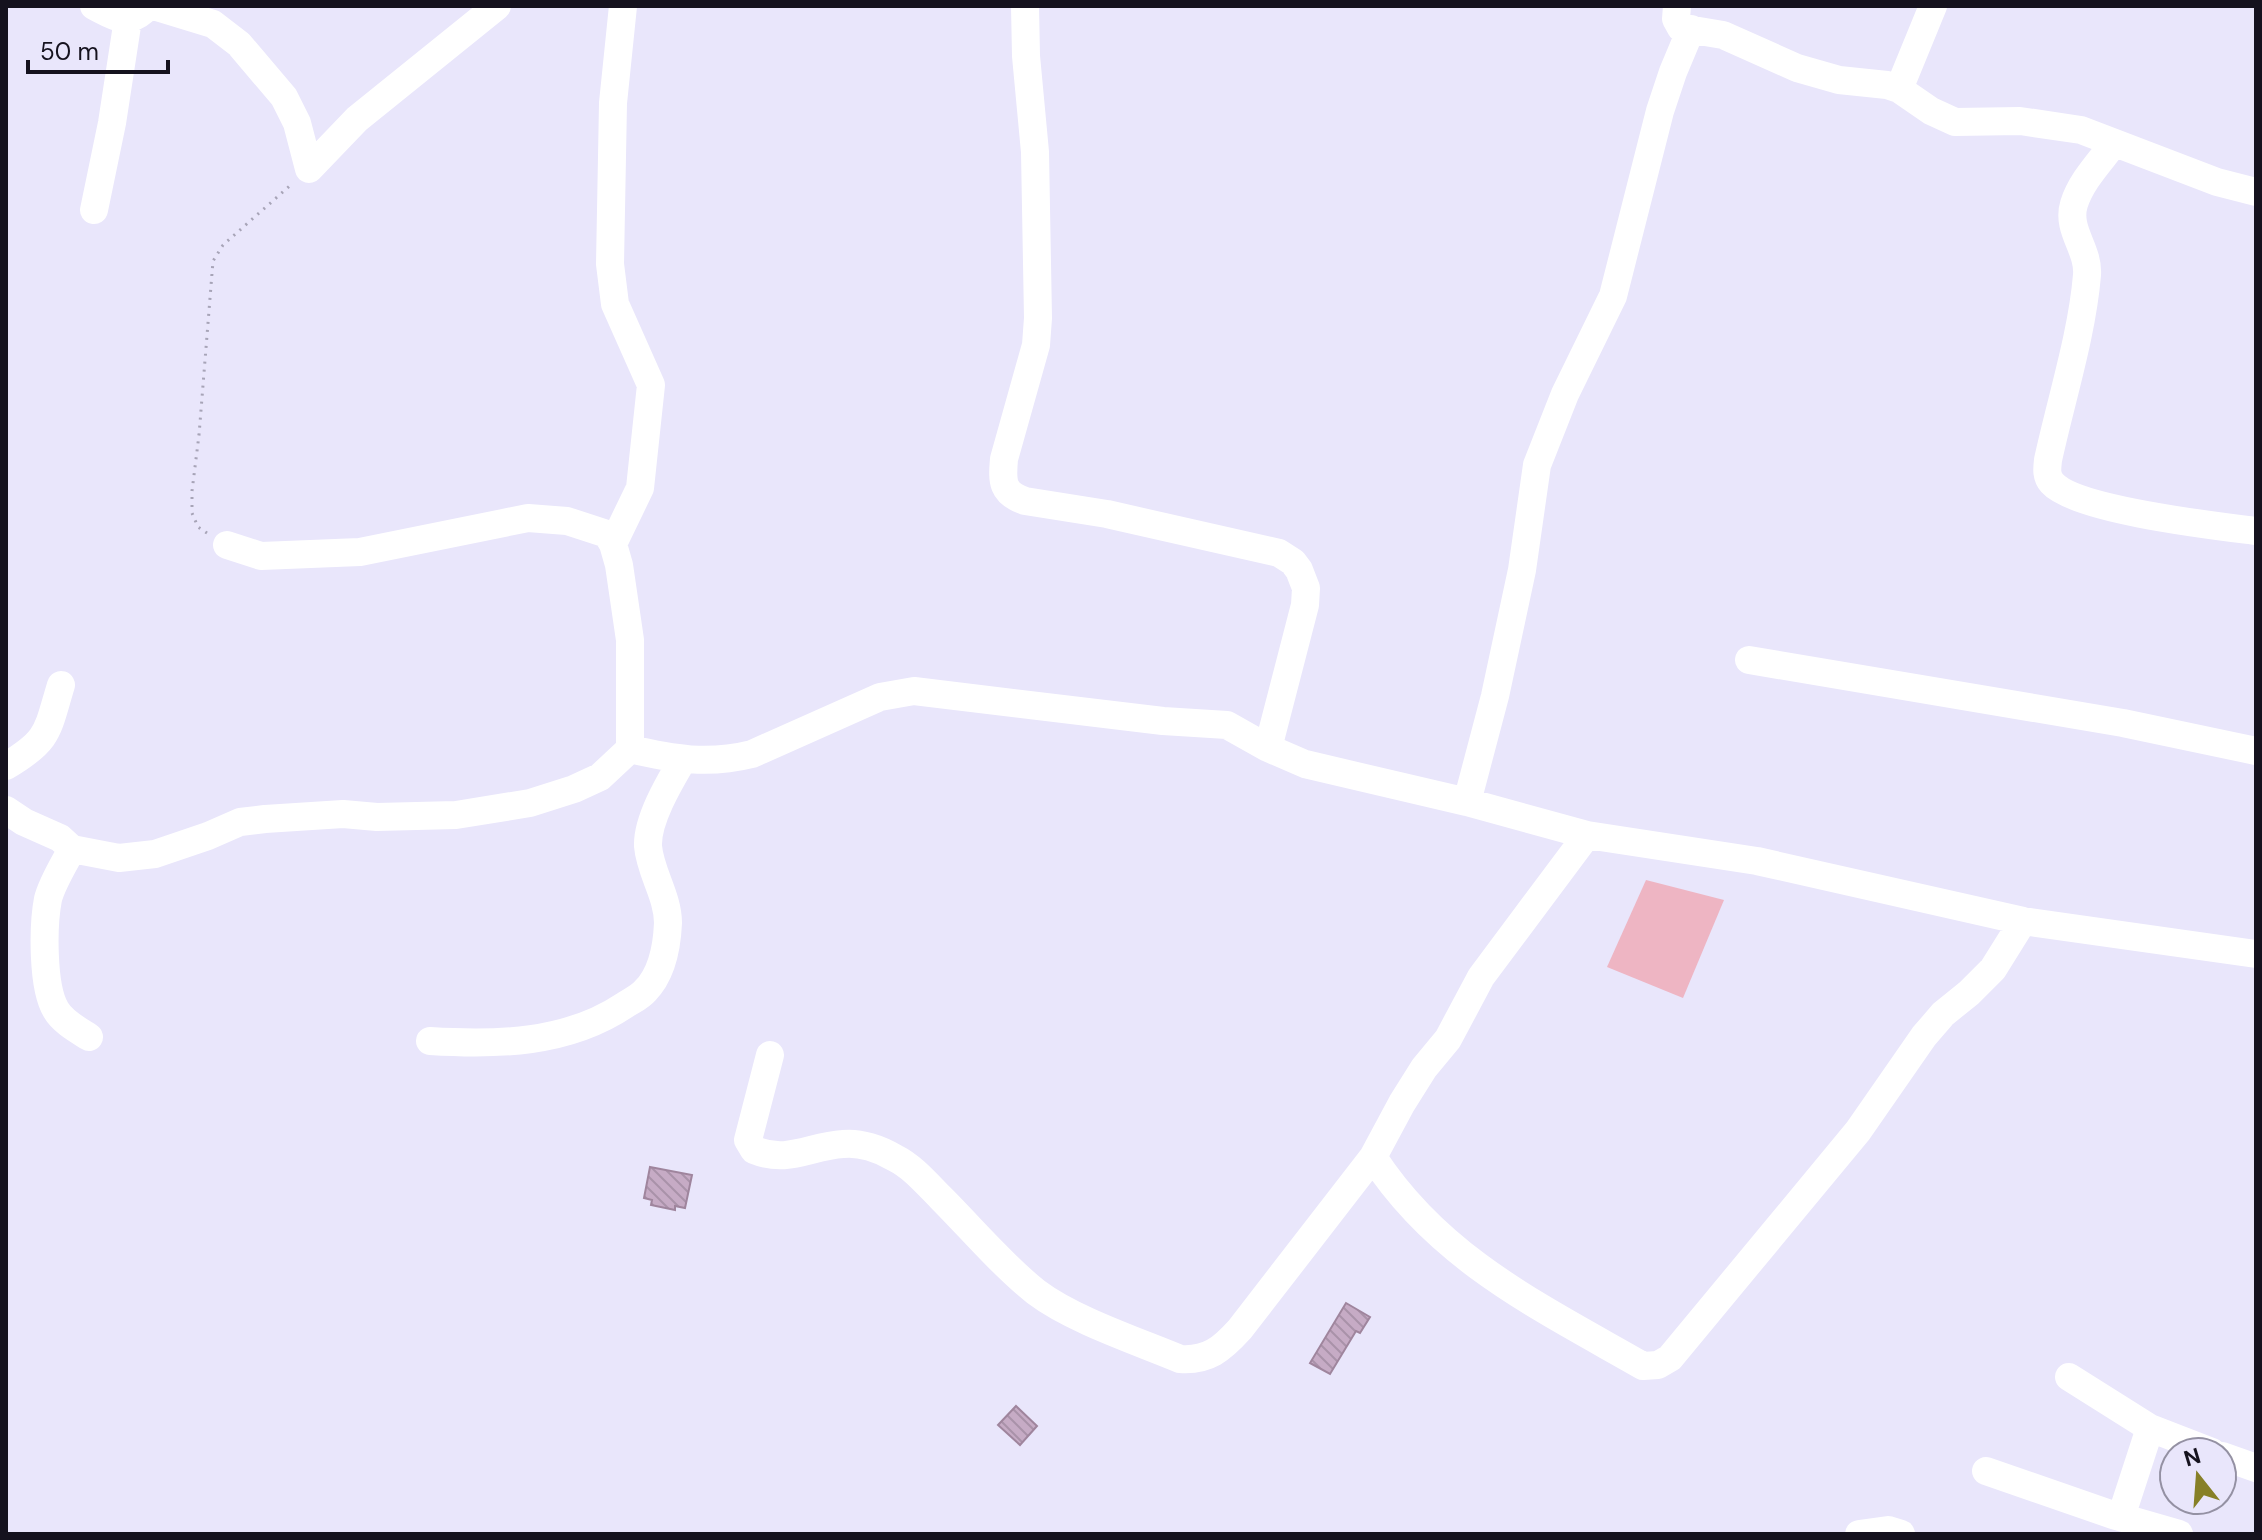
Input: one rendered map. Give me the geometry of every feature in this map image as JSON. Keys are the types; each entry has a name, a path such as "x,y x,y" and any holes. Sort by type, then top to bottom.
{"street":[{"path":"94,6 120,19 143,10 213,24 239,44 284,97 297,123 309,169"},
{"path":"309,169 357,119 497,6"},
{"path":"613,544 640,488 651,385 615,304 610,264 613,103 623,6"},
{"path":"1025,6 1036,179 1038,318 1036,345 1004,459 1002,475 1006,489 1013,497 1025,501 1107,514 1256,547 1279,553 1293,562 1306,588 1305,605 1268,748"},
{"path":"1899,89 1933,6"},
{"path":"94,210 112,123 143,10"},
{"path":"1467,802 1495,696 1522,570 1537,465 1565,394 1613,296 1660,111 1673,72 1684,18 1811,72 1839,80 1899,89 1931,111 1955,122 2020,121 2081,130 2217,182 2256,192"},
{"path":"2114,143 2085,181 2074,204 2074,232 2087,271 2046,471 2050,481 2064,492 2128,511 2256,531"},
{"path":"6,810 60,838 72,849 119,858 155,854 240,822 343,814 377,817 456,815 530,803 600,777 630,749 630,640 619,565 607,534 567,521 528,518 360,552 261,556 227,545"},
{"path":"1749,660 2123,723 2256,751"},
{"path":"6,766 33,749 41,740 48,728 61,685"},
{"path":"630,749 682,761 733,759 752,754 880,697 914,691 1163,721 1219,723 1236,727 1268,748 1305,764 1467,802 1587,835 1757,861 2023,921 2256,954"},
{"path":"430,1041 489,1045 558,1035 615,1012 646,991 665,956 668,919 648,846 649,833 664,792 682,761"},
{"path":"770,1055 748,1140 754,1150 765,1155 788,1156 853,1144 895,1158 920,1177 1037,1293 1074,1314 1180,1359 1195,1360 1223,1348 1240,1329 1373,1157 1424,1068 1448,1039 1481,977 1587,835"},
{"path":"72,849 48,897 45,947 55,1010 89,1037"},
{"path":"1373,1157 1400,1196 1433,1232 1474,1264 1520,1295 1643,1366 1658,1365 1670,1358 1858,1131 1924,1036 1943,1014 1993,969 2023,921"},
{"path":"2069,1377 2150,1428 2171,1436"},
{"path":"2113,1522 2150,1428"},
{"path":"1986,1471 2113,1522 2179,1534"},
{"path":"1859,1534 1888,1530 1901,1534"}],"path":[{"path":"227,545 198,527 192,513 213,261 223,245 309,169"}],"shaded area":[{"path":"1646,880 1724,900 1683,998 1607,967"}],"building":[{"path":"650,1167 692,1175 685,1208 675,1206 675,1210 651,1205 652,1200 644,1198"},
{"path":"1346,1303 1370,1317 1360,1333 1356,1331 1330,1374 1310,1363"},
{"path":"1016,1406 1037,1426 1020,1445 998,1425"}]}
